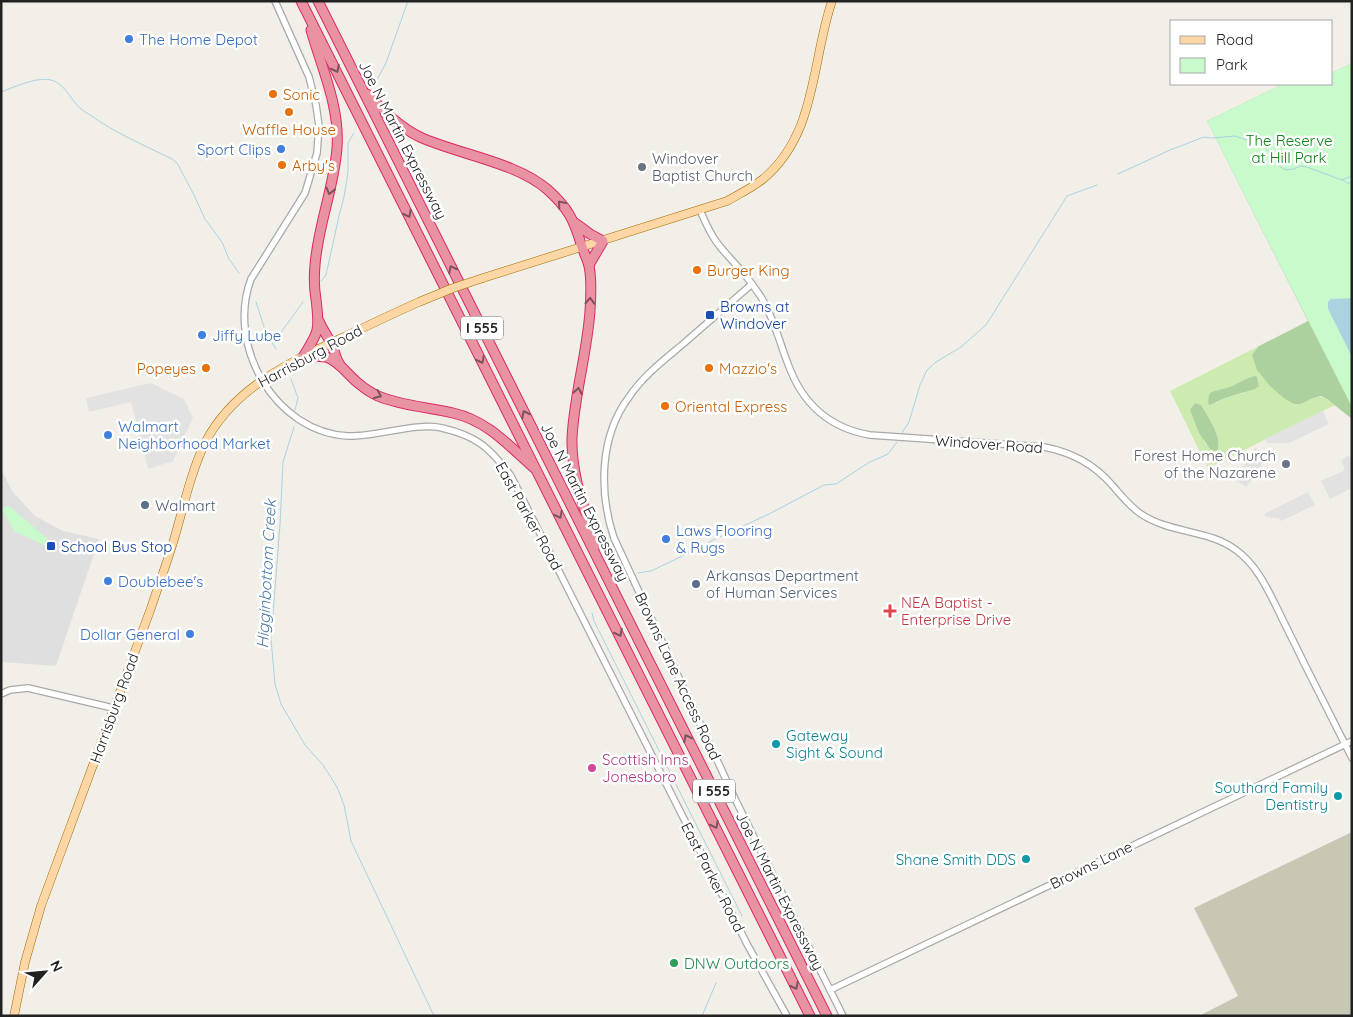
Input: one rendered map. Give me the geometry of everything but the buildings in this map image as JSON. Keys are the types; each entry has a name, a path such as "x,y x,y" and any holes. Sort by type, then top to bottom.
{"highway":[{"name":"Joe N Martin Expressway","path":"301,1 810,1016"},
{"name":"Joe N Martin Expressway","path":"318,1 827,1016"},
{"path":"306,10 332,98 337,127 335,163 315,263 317,330 303,357 327,358 340,366 364,388 378,396 414,406 454,413 475,420 508,443 538,472"},
{"path":"362,88 400,125 418,136 442,146 513,169 534,180 558,199 574,223 589,265 591,304 588,336 575,412 572,456 579,491 602,567"},
{"path":"574,223 603,240 589,265"},
{"path":"318,315 340,366"}],"main road":[{"name":"Harrisburg Road","path":"14,1016 25,962 41,906 165,568 198,459 206,441 224,415 238,399 262,380 331,343 419,302 483,278 727,201 754,186 775,169 790,149 803,121 832,1"}],"street":[{"name":"East Parker Road","path":"275,1 309,77 319,126 317,154 305,192 251,279 244,302 244,327 254,364 262,380 282,406 297,419 315,429 331,434 349,436 420,427 439,427 464,434 480,442 497,457 511,476 747,944 787,1016"},
{"name":"Windover Road","path":"700,210 711,234 752,284 766,306 774,322 788,365 800,390 816,409 836,424 851,431 870,435 1055,449 1076,456 1098,470 1126,502 1150,520 1166,526 1215,538 1237,550 1258,572 1352,758"},
{"name":"Browns Lane Access Road","path":"752,284 670,355 628,397 612,429 604,470 604,497 609,524 618,547 736,801 843,1016"},
{"path":"1,694 10,690 28,688 113,708"},
{"name":"Browns Lane","path":"830,990 1352,741"}],"shaded area":[{"path":"151,383 184,399 193,418 173,461 148,469 131,402 89,412 86,398"},
{"path":"1323,411 1329,424 1289,443 1267,443 1265,439"},
{"path":"1255,448 1259,450 1261,466 1246,487 1234,479"},
{"path":"1348,456 1352,459 1352,488 1330,499 1321,481 1345,470 1341,460"},
{"path":"1,469 12,491 35,516 63,531 99,539 56,666 1,662"},
{"path":"1308,492 1315,505 1281,521 1279,518 1266,517 1264,514"},
{"path":"1352,832 1352,1016 1199,1016 1238,996 1194,908"}],"green space":[{"name":"The Reserve at Hill Park","path":"1352,63 1352,419 1321,396 1301,404 1294,404 1270,386 1257,370 1252,355 1259,346 1308,321 1207,121 1281,85 1333,85 1333,72"},
{"name":"The Reserve at Hill Park","path":"1352,63 1352,407 1207,121 1281,85 1333,85 1333,72"},
{"path":"1259,346 1252,356 1301,404 1321,397 1335,405 1208,468 1170,391","holes":["1246,379 1244,393 1225,398 1216,403 1211,392 1230,387","1201,405 1216,432 1219,444 1218,449 1206,445 1190,410"]},
{"path":"1255,376 1259,386 1255,389 1225,398 1210,405 1208,403 1211,392 1230,387"},
{"path":"1195,403 1201,405 1216,432 1219,444 1218,449 1214,451 1210,449 1199,433 1190,410"},
{"path":"8,505 51,542 48,547 14,531 2,509"}],"water":[{"path":"1352,298 1352,357 1328,309 1328,302 1331,299"}],"waterway":[{"name":"Higginbottom Creek","path":"373,87 386,63 408,1"},
{"path":"1,92 41,79 54,81 62,86 85,112 120,133 172,159 177,163 205,219 222,242 229,259 239,273"},
{"name":"Higginbottom Creek","path":"321,281 326,275 344,197 348,172 348,143 354,133"},
{"path":"1118,174 1204,137 1235,136 1264,146 1279,166 1286,170 1300,166 1342,180 1352,176"},
{"path":"1343,180 1347,183 1352,183"},
{"path":"902,433 909,422 920,385 927,370 936,362 961,347 986,325 1067,196 1097,185"},
{"path":"256,302 266,333 276,349"},
{"name":"Higginbottom Creek","path":"274,342 303,302"},
{"name":"Higginbottom Creek","path":"291,379 298,398 295,410"},
{"name":"Higginbottom Creek","path":"294,427 283,462 271,639 275,684 281,704 305,745 323,765 337,787 344,805 351,841 434,1016"},
{"path":"638,573 651,571 824,485 836,484 868,463 888,454 897,442"},
{"path":"592,613 594,621 742,916"},
{"path":"702,1016 716,983"}],"place":[{"name":"The Home Depot","path":"129,39"},
{"name":"Sonic","path":"273,94"},
{"name":"Waffle House","path":"289,112"},
{"name":"Sport Clips","path":"281,149"},
{"name":"Arby's","path":"282,165"},
{"name":"Windover Baptist Church","path":"642,167"},
{"name":"Burger King","path":"697,270"},
{"name":"Browns at Windover","path":"710,315"},
{"name":"Jiffy Lube","path":"202,335"},
{"name":"Popeyes","path":"206,368"},
{"name":"Mazzio's","path":"709,368"},
{"name":"Oriental Express","path":"665,406"},
{"name":"Walmart Neighborhood Market","path":"108,435"},
{"name":"Forest Home Church of the Nazarene","path":"1286,464"},
{"name":"Walmart","path":"145,505"},
{"name":"Laws Flooring & Rugs","path":"666,539"},
{"name":"School Bus Stop","path":"51,546"},
{"name":"Doublebee's","path":"108,581"},
{"name":"Arkansas Department of Human Services","path":"696,584"},
{"name":"NEA Baptist - Enterprise Drive","path":"890,611"},
{"name":"Dollar General","path":"190,634"},
{"name":"Gateway Sight & Sound","path":"776,744"},
{"name":"Scottish Inns Jonesboro","path":"592,768"},
{"name":"Southard Family Dentistry","path":"1338,796"},
{"name":"Shane Smith DDS","path":"1026,859"},
{"name":"DNW Outdoors","path":"674,963"}]}
